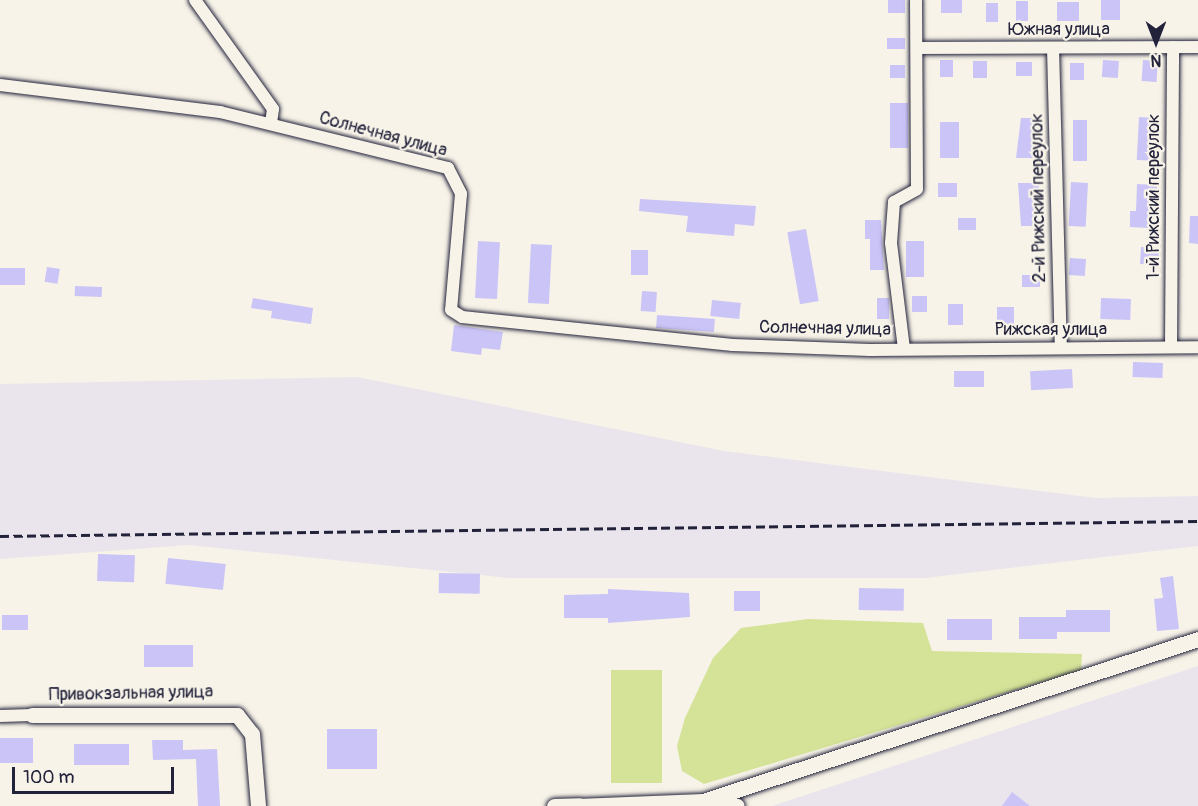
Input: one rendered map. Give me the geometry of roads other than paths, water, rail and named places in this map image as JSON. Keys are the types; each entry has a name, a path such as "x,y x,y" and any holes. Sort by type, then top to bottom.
{"street":[{"path":"195,0 273,109 271,124"},
{"path":"904,349 891,243 894,202 917,189 919,48 916,0"},
{"name":"1-й Рижский переулок","path":"1171,347 1173,47"},
{"name":"Южная улица","path":"919,48 1198,47"},
{"name":"2-й Рижский переулок","path":"1053,48 1061,348"},
{"name":"Солнечная улица","path":"0,85 220,112 448,168 461,194 451,310 462,317 733,345 904,349"},
{"name":"Рижская улица","path":"904,349 1198,347"},
{"path":"703,801 1198,639"},
{"name":"Привокзальная улица","path":"0,716 237,715 252,734 258,806"},
{"path":"554,806 703,801 737,806"}],"railway":[{"path":"0,536 1198,521"}]}
